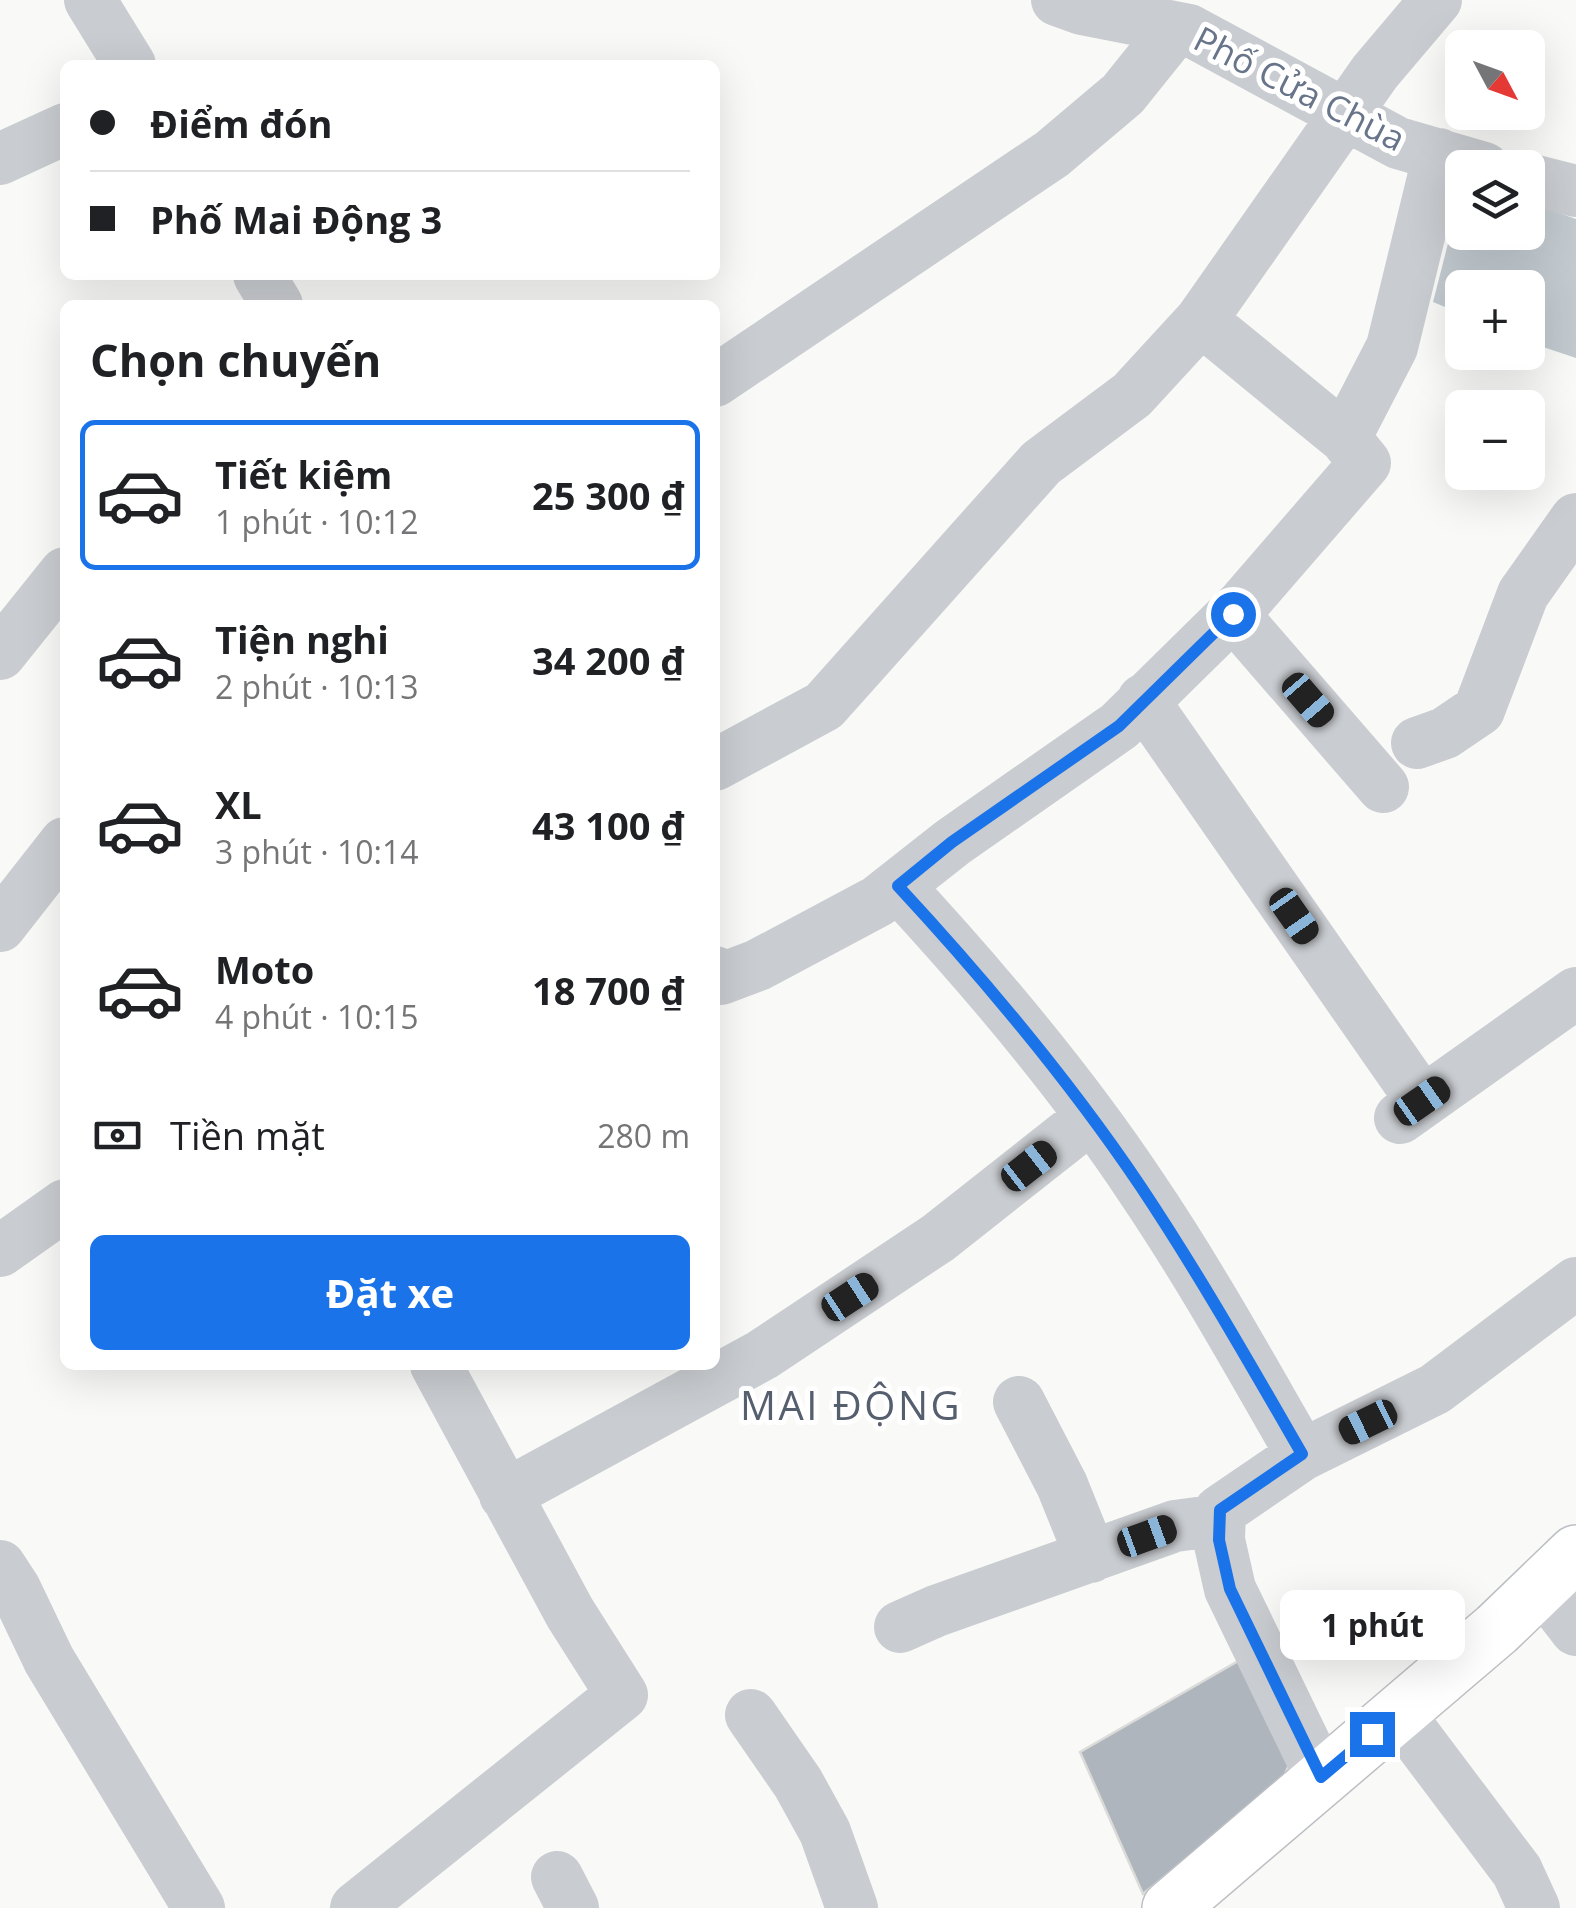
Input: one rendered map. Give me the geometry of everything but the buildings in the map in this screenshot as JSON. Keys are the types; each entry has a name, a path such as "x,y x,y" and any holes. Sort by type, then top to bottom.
{"main road":[{"path":"1170,1908 1497,1629 1559,1570"}],"street":[{"path":"90,0 127,60"},
{"name":"Phố Cửa Chùa","path":"1057,0 1082,10 1189,30 1398,143 1445,156"},
{"path":"720,762 824,706 1041,462 1132,394 1201,320 1375,72 1436,0"},
{"path":"720,378 1052,154 1123,94 1176,28"},
{"path":"0,160 60,131"},
{"path":"1545,183 1576,191"},
{"path":"1345,438 1392,347 1445,204"},
{"path":"720,977 758,966 878,902 952,842 1119,726 1233,614 1365,463 1345,438 1201,320"},
{"path":"1416,743 1445,733 1480,710 1523,594 1576,520"},
{"path":"0,654 60,579"},
{"path":"1233,614 1383,787"},
{"path":"1143,700 1411,1109 1576,993"},
{"path":"0,926 60,849"},
{"path":"898,886 972,966 1140,1185 1205,1286 1302,1454"},
{"path":"505,1496 762,1356 938,1238 1090,1118"},
{"path":"0,1251 60,1209"},
{"path":"1321,1777 1230,1589 1219,1540 1220,1510 1302,1454 1435,1389 1576,1283"},
{"path":"356,1908 622,1695 570,1614 439,1370"},
{"path":"1019,1402 1062,1485 1091,1556"},
{"path":"900,1626 1175,1526 1220,1520"},
{"path":"0,1566 49,1660 200,1908"},
{"path":"1559,1570 1576,1630"},
{"path":"1398,1713 1470,1814 1517,1871 1534,1908"},
{"path":"751,1715 798,1782 825,1832 852,1908"}],"shaded area":[{"path":"1545,208 1576,219 1576,358 1545,348 1545,270 1445,270 1445,307 1433,302 1446,250 1545,250"}],"district":[{"name":"MAI ĐỘNG","path":"851,1404"}],"route":[{"path":"1233,614 1119,726 952,842 898,886 972,966 1140,1185 1205,1286 1302,1454 1220,1510 1219,1540 1230,1589 1321,1777 1372,1734"}]}
